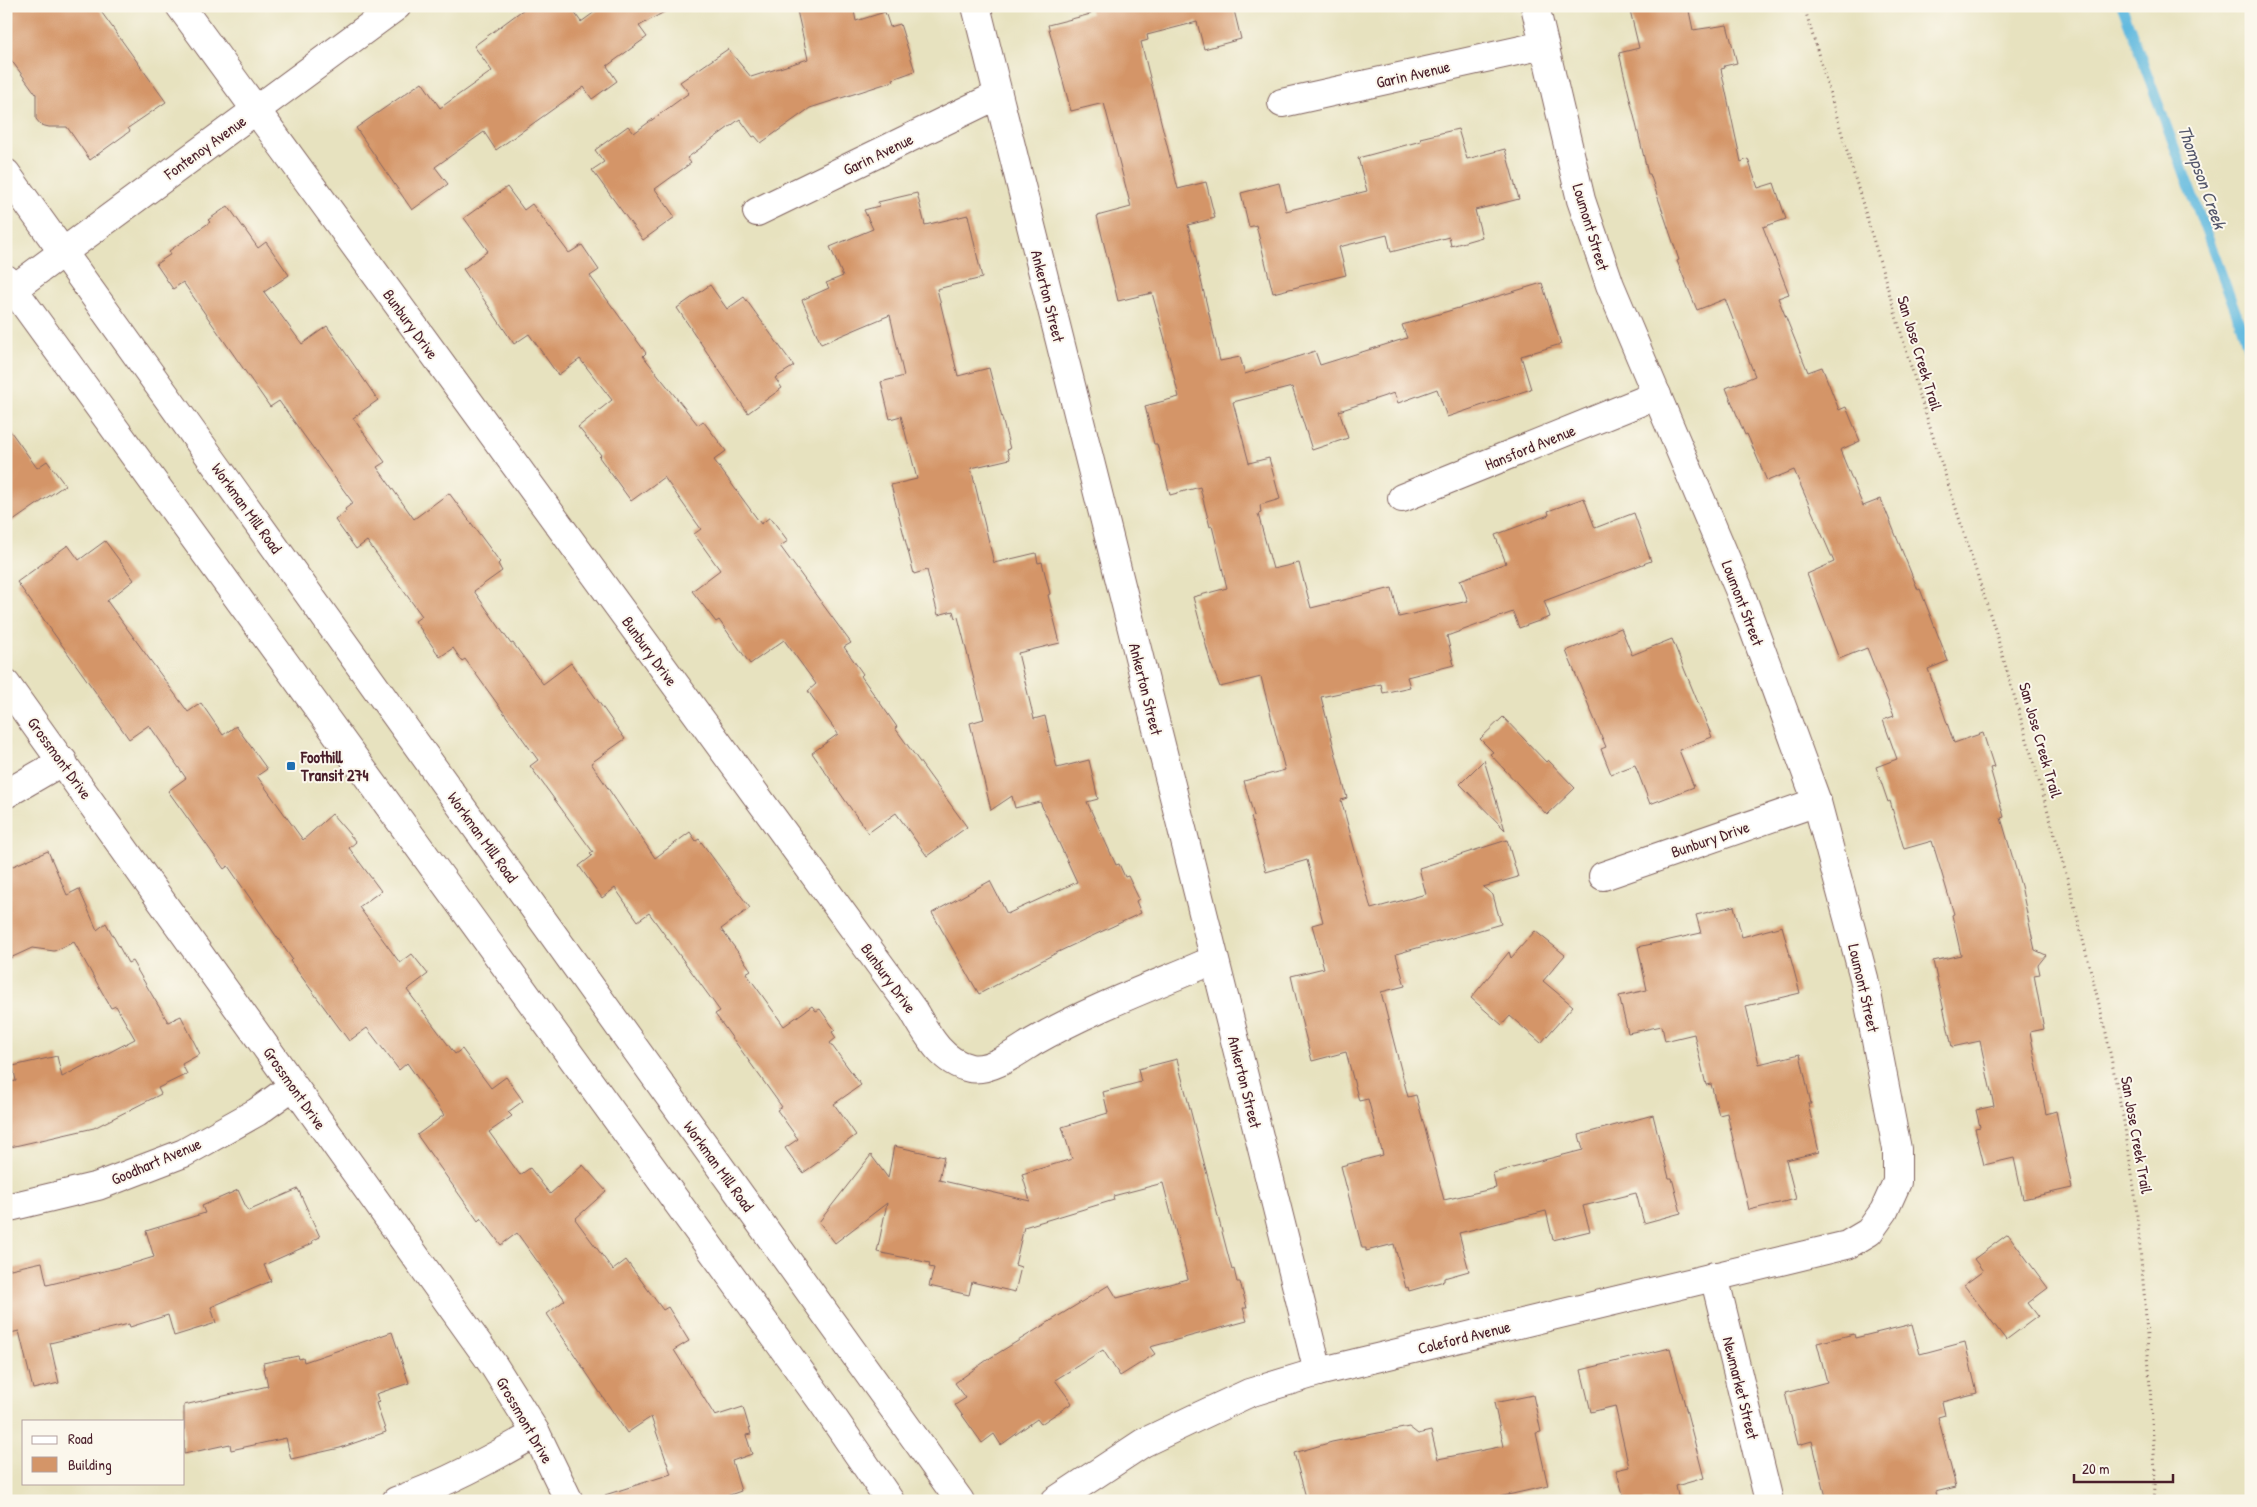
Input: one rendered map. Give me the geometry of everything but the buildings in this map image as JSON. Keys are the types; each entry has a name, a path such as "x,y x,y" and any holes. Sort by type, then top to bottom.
{"street":[{"name":"Bunbury Drive","path":"180,6 913,1010 928,1036 948,1059 971,1068 994,1065 1059,1027 1214,960"},
{"name":"Fontenoy Avenue","path":"10,284 63,252 397,6"},
{"name":"Ankerton Street","path":"976,6 1318,1372"},
{"name":"Loumont Street","path":"1535,6 1581,200 1610,285 1740,592 1817,802 1864,978 1897,1149 1897,1182 1884,1211"},
{"name":"Garin Avenue","path":"1282,103 1544,45"},
{"name":"Garin Avenue","path":"758,212 998,95"},
{"name":"Workman Mill Road","path":"6,173 960,1501"},
{"path":"10,284 823,1403 890,1501"},
{"name":"Hansford Avenue","path":"1402,498 1657,396"},
{"name":"Grossmont Drive","path":"6,684 63,761 494,1366 536,1433 569,1501"},
{"path":"6,794 63,761"},
{"name":"Bunbury Drive","path":"1603,876 1817,802"},
{"name":"Goodhart Avenue","path":"6,1208 98,1186 184,1153 257,1112 294,1086"},
{"name":"Coleford Avenue","path":"1055,1501 1144,1443 1249,1393 1318,1372 1847,1245 1869,1232 1884,1211"},
{"name":"Newmarket Street","path":"1714,1276 1769,1501"},
{"path":"396,1501 430,1488 495,1457 536,1433"}],"path":[{"name":"San Jose Creek Trail","path":"1804,6 1918,390 1996,633 2069,884 2105,1028 2124,1122 2135,1194 2145,1303 2154,1471 2153,1501"}],"waterway":[{"name":"Thompson Creek","path":"2122,6 2241,326 2251,358"}],"place":[{"name":"Foothill Transit 274","path":"291,766"}]}
